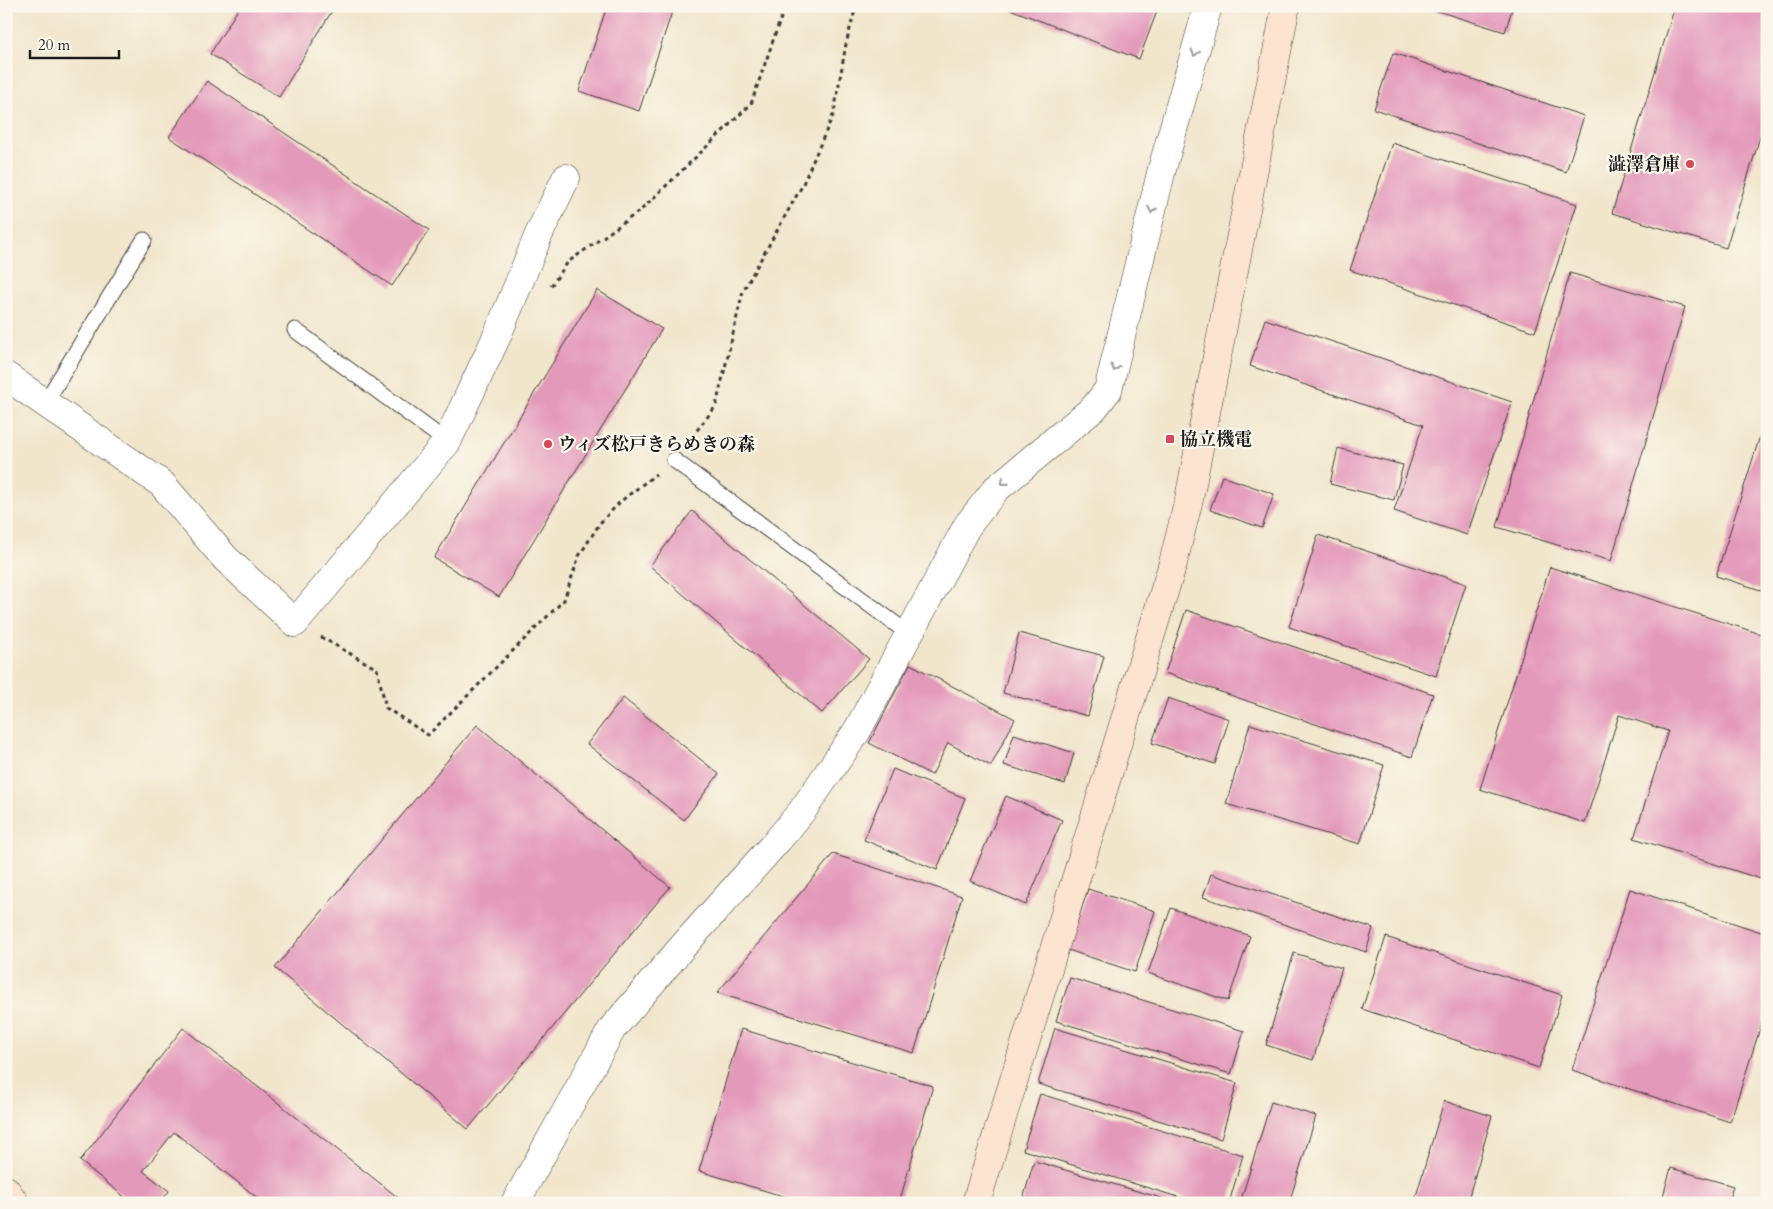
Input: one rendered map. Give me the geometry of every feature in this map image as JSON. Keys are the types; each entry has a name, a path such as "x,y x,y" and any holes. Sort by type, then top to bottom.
{"street":[{"path":"515,1203 612,1029 802,811 857,731 967,526 996,489 1094,408 1108,390 1162,169 1208,6"},
{"path":"976,1203 1173,563 1189,498 1286,6"},
{"path":"6,376 162,484 225,558 294,623 447,442 491,351 539,234 566,178"},
{"path":"6,1190 16,1203"}],"lane":[{"path":"45,403 144,240"},
{"path":"295,330 447,442"},
{"path":"674,460 909,634"}],"path":[{"path":"547,292 568,262 641,210 751,104 785,6"},
{"path":"294,623 377,669 386,708 428,735 564,600 579,556 600,523 621,501 674,460 716,406 744,291 802,186 834,113 846,44 856,6"}],"building":[{"path":"240,6 335,6 279,97 210,54"},
{"path":"607,6 674,6 639,111 579,91"},
{"path":"1002,6 1159,6 1139,59"},
{"path":"1421,6 1513,6 1505,32"},
{"name":"澁澤倉庫","path":"1675,6 1767,6 1767,114 1726,248 1612,213"},
{"path":"1393,53 1584,116 1566,172 1374,109"},
{"path":"207,81 429,230 392,286 169,137"},
{"path":"1392,143 1577,204 1535,332 1350,270"},
{"path":"1570,273 1685,307 1611,561 1497,527"},
{"name":"ウィズ松戸きらめきの森","path":"597,290 662,329 499,597 434,558"},
{"path":"1265,319 1512,402 1467,535 1394,511 1423,425 1250,366"},
{"path":"1767,417 1767,592 1716,576"},
{"path":"1338,448 1403,465 1394,500 1330,484"},
{"path":"1222,476 1274,494 1262,528 1210,510"},
{"path":"692,511 869,659 822,713 650,566"},
{"path":"1318,535 1466,584 1436,676 1289,627"},
{"path":"1550,567 1767,636 1767,881 1634,838 1668,731 1619,715 1585,823 1480,789"},
{"path":"1186,610 1433,694 1412,757 1165,673"},
{"path":"1019,633 1104,656 1088,716 1003,693"},
{"path":"910,664 1015,719 991,766 948,743 932,775 869,743"},
{"path":"623,698 719,774 684,820 587,744"},
{"path":"1168,698 1229,719 1215,764 1152,743"},
{"path":"1250,724 1384,765 1360,844 1226,804"},
{"path":"477,725 670,887 468,1129 275,968"},
{"path":"1014,734 1074,753 1065,784 1004,765"},
{"path":"893,769 965,798 937,870 864,840"},
{"path":"1006,796 1062,820 1026,905 970,881"},
{"path":"833,854 962,896 914,1053 717,993"},
{"path":"1211,874 1373,928 1366,952 1203,897"},
{"path":"1088,889 1155,911 1135,972 1068,950"},
{"path":"1630,889 1767,934 1767,1007 1730,1122 1572,1070"},
{"path":"1171,908 1250,936 1228,1001 1148,973"},
{"path":"1386,937 1562,995 1539,1068 1362,1009"},
{"path":"1294,953 1342,968 1313,1060 1266,1045"},
{"path":"1070,978 1244,1031 1231,1074 1056,1021"},
{"path":"183,1028 405,1203 264,1203 174,1132 143,1171 169,1191 160,1203 132,1203 80,1161"},
{"path":"1055,1028 1237,1083 1221,1139 1038,1084"},
{"path":"741,1029 933,1086 899,1203 806,1203 699,1171"},
{"path":"1040,1094 1243,1155 1229,1203 1198,1203 1023,1150"},
{"path":"1444,1101 1492,1116 1467,1203 1414,1203"},
{"path":"1271,1102 1316,1116 1289,1203 1240,1203"},
{"path":"1034,1161 1175,1202 1175,1203 1022,1203"},
{"path":"1671,1168 1733,1186 1728,1203 1661,1203"}],"place":[{"name":"澁澤倉庫","path":"1690,164"},
{"name":"協立機電","path":"1170,439"},
{"name":"ウィズ松戸きらめきの森","path":"548,444"}]}
